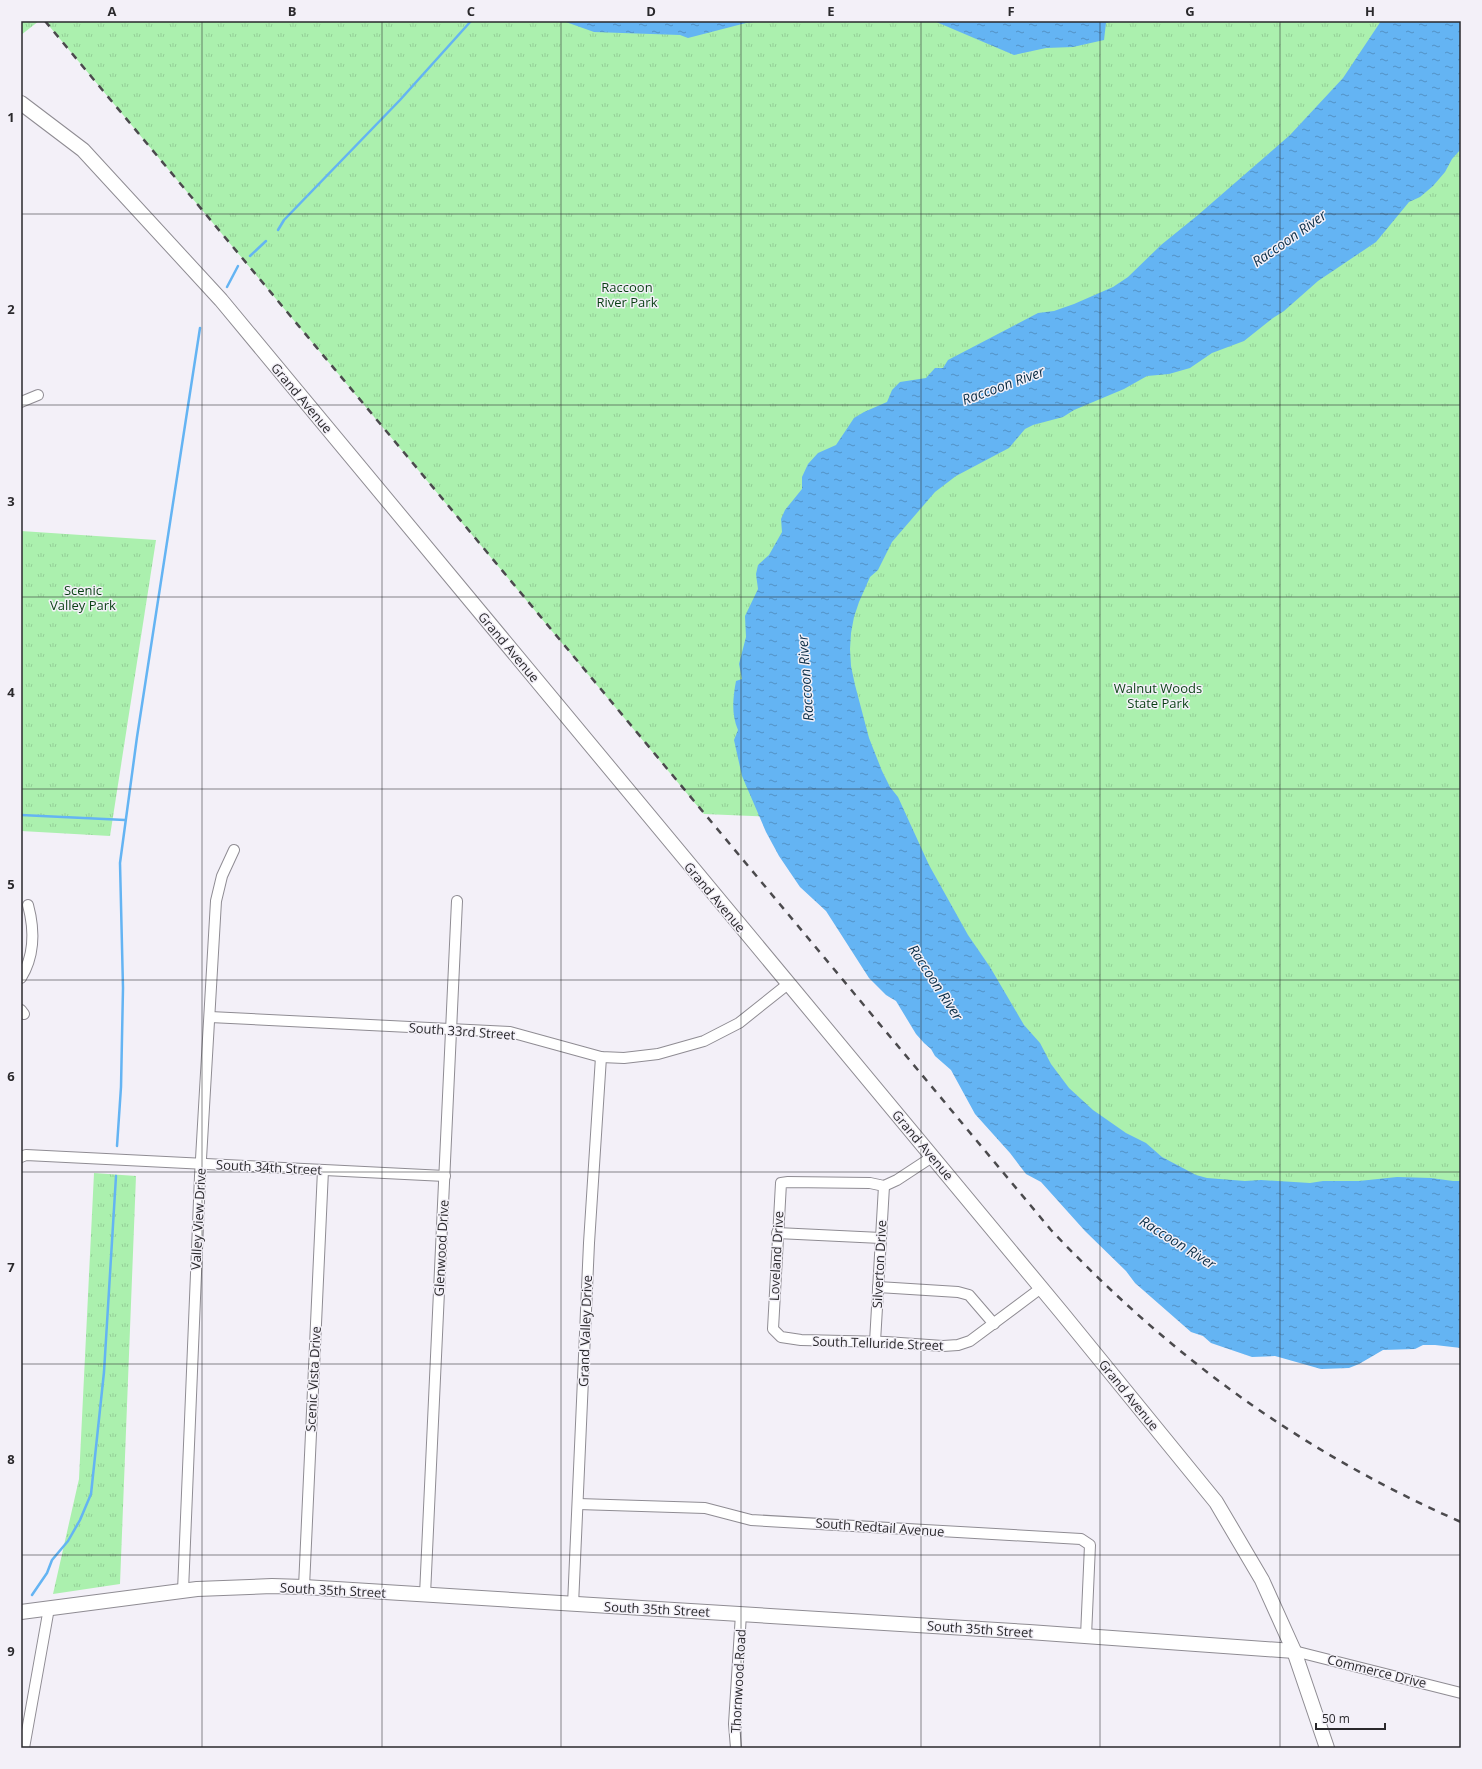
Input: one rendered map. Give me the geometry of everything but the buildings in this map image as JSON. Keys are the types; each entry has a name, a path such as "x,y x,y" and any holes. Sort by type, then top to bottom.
{"main road":[{"name":"Grand Avenue","path":"21,103 83,150 221,300 1041,1288 1216,1502 1262,1580 1294,1651 1327,1748"},
{"name":"South 35th Street","path":"21,1612 183,1591 272,1586 741,1614 1294,1651"}],"street":[{"path":"21,402 38,395"},
{"name":"Valley View Drive","path":"183,1591 201,1164 216,902 222,876 234,850"},
{"name":"Glenwood Drive","path":"425,1595 457,901"},
{"path":"21,978 29,961 32,948 33,932 28,905"},
{"name":"South 33rd Street","path":"210,1017 510,1032 601,1057 624,1058 658,1054 704,1041 739,1023 788,984"},
{"name":"Grand Valley Drive","path":"573,1605 589,1243 601,1057"},
{"name":"South 34th Street","path":"21,1157 57,1157 445,1176"},
{"path":"884,1186 897,1180 932,1157"},
{"name":"Scenic Vista Drive","path":"304,1587 323,1170"},
{"name":"Loveland Drive","path":"773,1329 777,1233 781,1183 870,1183 884,1186"},
{"name":"Silverton Drive","path":"875,1342 884,1186"},
{"path":"777,1233 881,1238"},
{"path":"878,1288 958,1292 969,1295 994,1324"},
{"name":"South Telluride Street","path":"773,1329 781,1337 800,1340 943,1346 958,1345 970,1340 994,1324 1041,1288"},
{"name":"South Redtail Avenue","path":"578,1504 705,1508 751,1520 1082,1539 1090,1545 1086,1636"},
{"path":"24,1748 49,1608"},
{"name":"Thornwood Road","path":"736,1748 734,1724 741,1614"},
{"name":"Commerce Drive","path":"1294,1651 1461,1693"}],"green space":[{"path":"21,21 39,21 21,35"},
{"name":"Raccoon River Park","path":"45,21 1431,21 1299,197 904,403 798,818 704,814"},
{"name":"Walnut Woods State Park","path":"1461,90 1461,1199 1124,1189 872,806 838,602 864,529"},
{"name":"Scenic Valley Park","path":"21,531 156,540 110,836 21,831"},
{"path":"94,1173 136,1176 120,1584 53,1594 79,1479"}],"water":[{"path":"563,21 762,21 746,23 688,38 680,35 594,32"},
{"path":"934,21 1114,21 1106,23 1104,40 1073,47 1046,48 1014,55"},
{"name":"Raccoon River","path":"1381,21 1461,21 1461,149 1452,159 1445,172 1433,186 1420,197 1409,202 1376,242 1318,281 1284,311 1244,341 1212,353 1190,368 1169,374 1147,376 1124,389 1074,410 1063,417 1033,425 1025,429 1009,448 956,476 935,492 892,542 878,570 870,577 854,617 850,649 851,666 855,685 869,738 882,771 890,787 898,797 929,865 968,935 990,967 1024,1025 1040,1043 1051,1064 1069,1088 1093,1110 1126,1133 1146,1143 1162,1157 1196,1175 1207,1178 1310,1183 1323,1181 1359,1181 1397,1177 1461,1181 1461,1348 1423,1345 1415,1349 1383,1350 1349,1368 1321,1369 1275,1356 1252,1357 1211,1343 1203,1336 1191,1332 1135,1283 1126,1271 1085,1231 1041,1182 1026,1174 1010,1153 975,1114 951,1070 935,1056 931,1049 916,1034 896,1001 886,995 869,978 826,911 800,887 779,856 766,832 742,776 734,740 738,730 734,718 733,699 736,681 742,679 739,664 746,637 745,616 758,589 756,574 758,565 769,555 782,532 781,519 785,510 802,489 802,477 808,464 818,453 836,445 854,418 887,402 892,390 900,382 926,378 935,368 943,368 948,360 1038,313 1054,311 1074,304 1113,287 1128,277 1161,245 1290,135 1343,78"}],"waterway":[{"path":"278,230 284,220 400,100 471,21"},
{"path":"250,256 266,241"},
{"path":"227,287 238,266"},
{"path":"117,1146 121,1087 123,988 120,863 137,737 200,328"},
{"path":"21,815 125,820"},
{"path":"32,1595 47,1573 52,1560 68,1541 80,1520 91,1494 104,1372 116,1176"}],"railway":[{"path":"45,21 1051,1230 1096,1276 1143,1319 1191,1359 1241,1397 1292,1432 1346,1464 1402,1494 1461,1522"}]}
